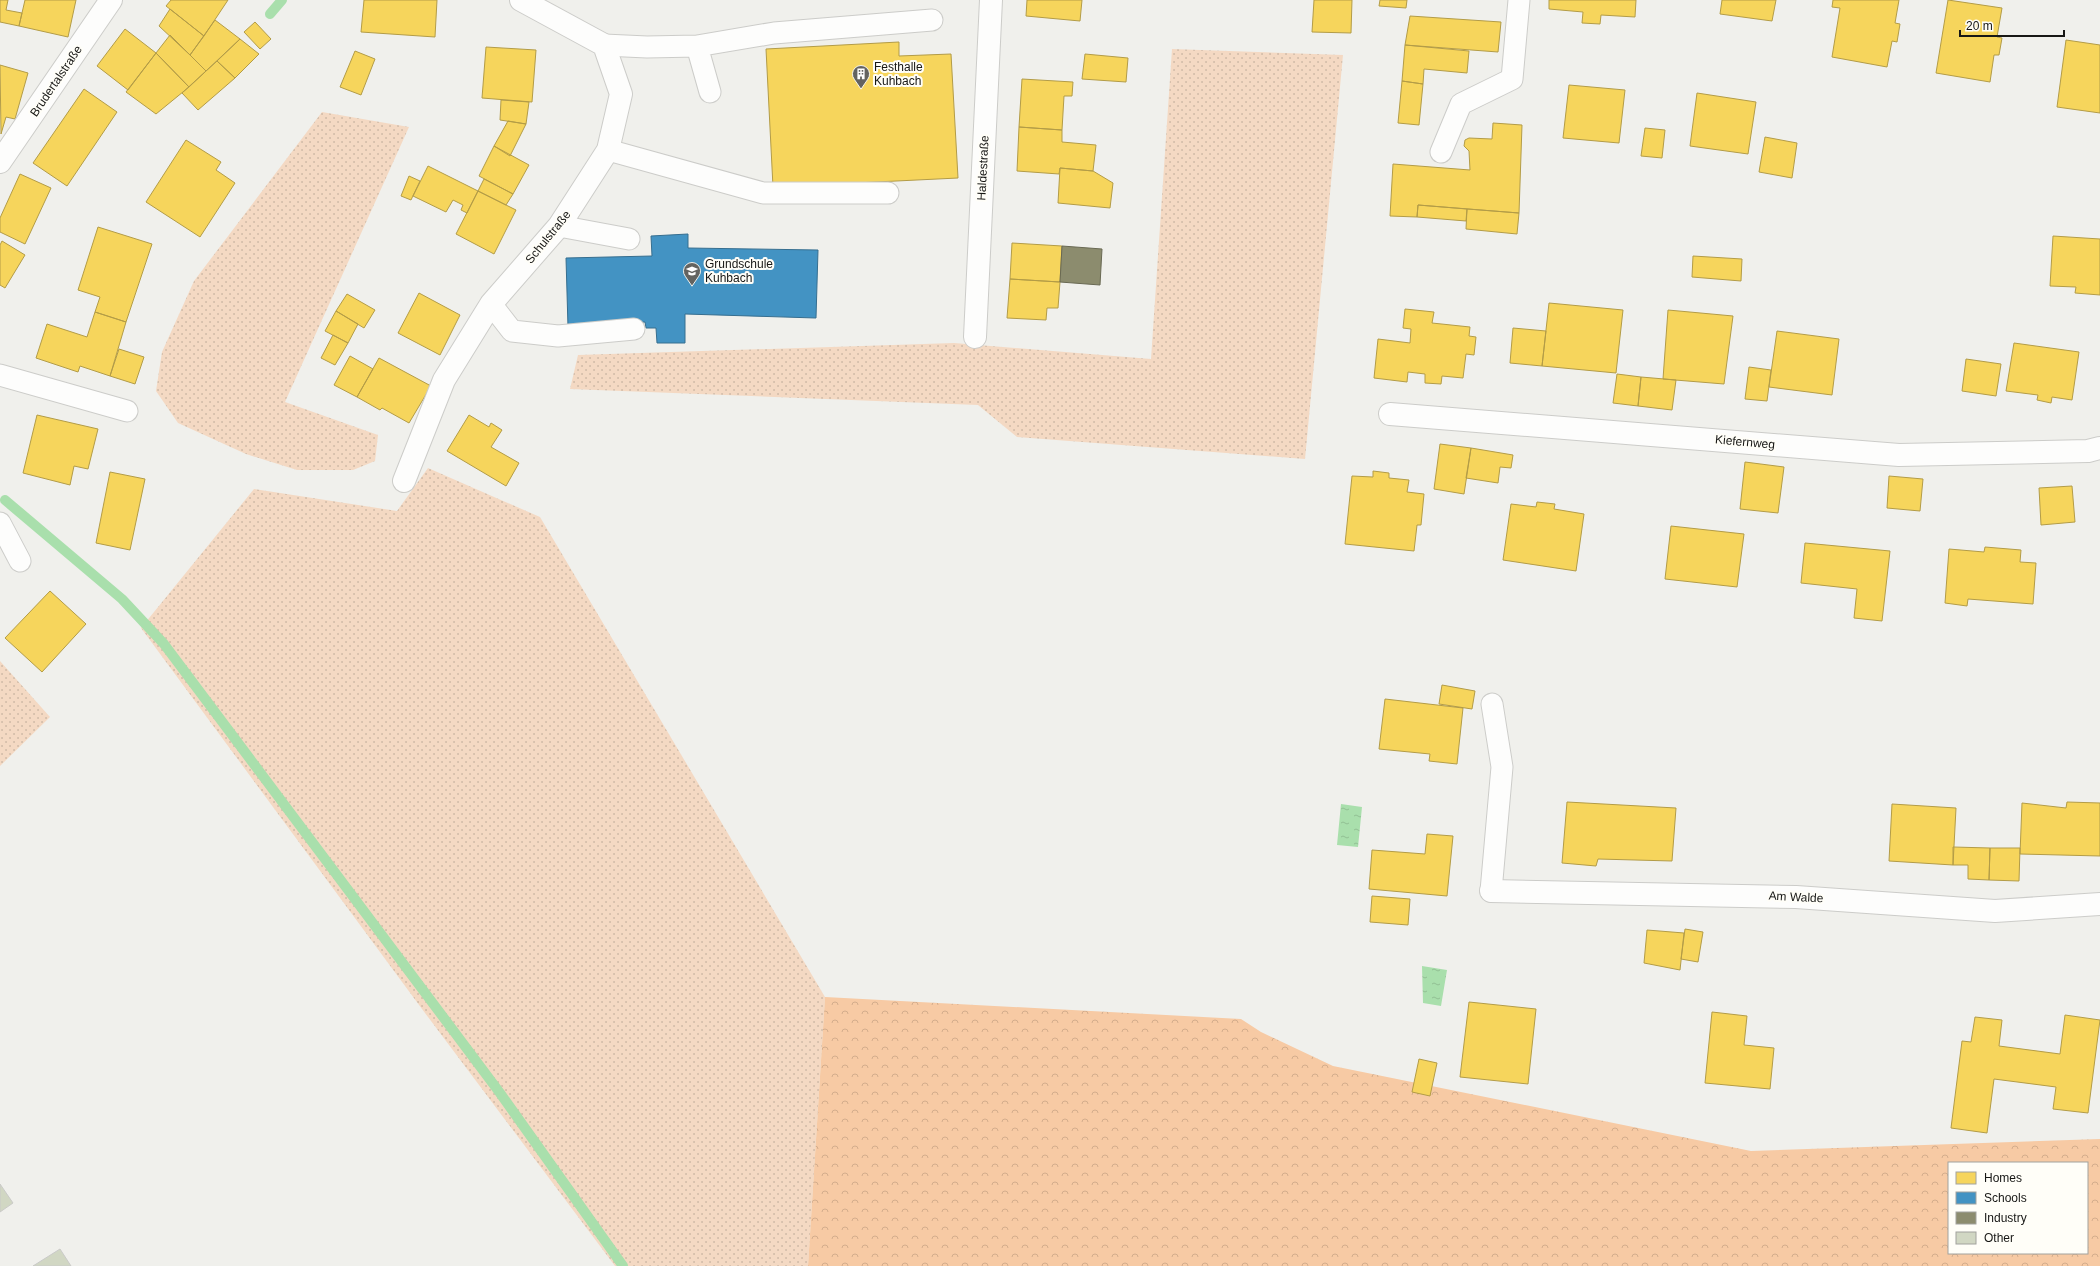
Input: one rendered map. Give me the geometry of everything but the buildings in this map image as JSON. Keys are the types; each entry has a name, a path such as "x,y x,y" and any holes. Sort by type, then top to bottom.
{"street":[{"name":"Brudertalstraße","path":"0,162 111,0"},
{"path":"521,0 604,45"},
{"name":"Haldestraße","path":"974,337 991,0"},
{"name":"Schulstraße","path":"404,482 444,380 491,304 559,226 608,150 621,94 604,45"},
{"name":"Kiefernweg","path":"1390,414 1899,455 2088,450 2100,448"},
{"name":"Am Walde","path":"1491,891 1796,896 1995,911 2100,904"}],"lane":[{"path":"1441,152 1461,104 1512,79 1519,0"},
{"path":"604,45 647,47 696,46 774,33 932,20"},
{"path":"696,46 710,92"},
{"path":"608,150 763,193 888,193"},
{"path":"559,226 629,239"},
{"path":"491,304 512,331 558,336 634,329"},
{"path":"0,374 127,411"},
{"path":"0,523 20,561"},
{"path":"1491,891 1502,767 1492,704"}],"shaded area":[{"path":"1172,49 1343,55 1305,459 1017,437 978,405 570,389 578,355 954,343 1151,359"},
{"path":"322,112 409,127 285,402 378,435 375,461 353,470 297,470 246,454 178,423 156,391 162,352 194,281"},
{"path":"428,468 540,517 825,997 808,1266 615,1266 422,1009 141,628 254,489 397,511"},
{"path":"0,661 50,717 0,766"}],"green space":[{"path":"825,997 1241,1019 1261,1032 1333,1066 1751,1151 2100,1139 2100,1266 808,1266"}],"water":[{"path":"1341,804 1362,807 1358,847 1337,845"},
{"path":"1422,966 1447,970 1441,1006 1423,1003"}],"waterway":[{"path":"270,14 282,0"},
{"path":"5,500 122,599 164,644 500,1093 623,1266"}],"place":[{"name":"Festhalle Kuhbach","path":"861,89"},
{"name":"Grundschule Kuhbach","path":"692,286"}]}
